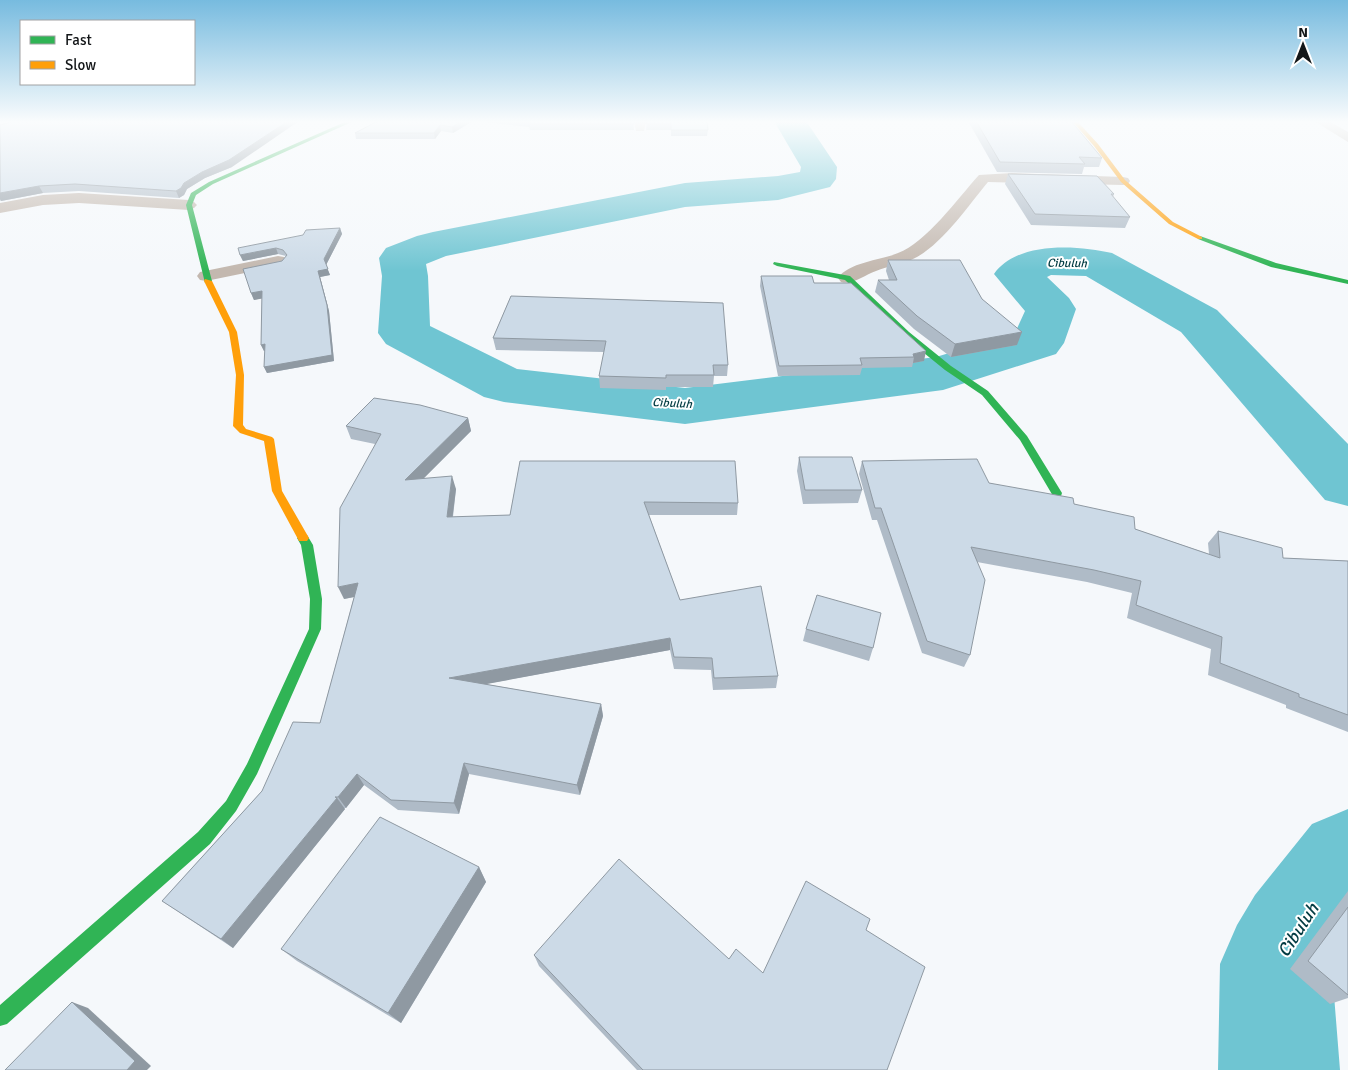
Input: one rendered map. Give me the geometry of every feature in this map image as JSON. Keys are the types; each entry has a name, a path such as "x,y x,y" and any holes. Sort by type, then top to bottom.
{"street":[{"path":"0,1017 204,838 231,806 252,769 315,629 316,599 307,545 278,491 270,439 243,431 238,426 240,376 233,332 206,276 189,205 192,194 238,171"},
{"path":"1115,171 1123,181 1171,223 1202,239 1274,265 1348,282"},
{"path":"847,278 869,267 905,257 923,246 984,178 1012,176 1123,181"},
{"path":"0,208 43,200 79,198 189,205"},
{"path":"206,276 278,261"},
{"path":"777,264 847,278 906,334 948,368 985,393 1024,438 1057,493"}],"building":[{"path":"0,171 204,171 184,183 176,191 75,184 39,186 0,193"},
{"path":"1008,174 1097,176 1114,194 1111,194 1130,217 1035,214"},
{"path":"340,228 324,259 328,269 318,271 327,305 332,355 264,367 265,344 261,345 262,291 251,293 243,269 282,261 287,255 283,250 276,248 240,255 238,248 303,235 306,230"},
{"path":"888,260 960,260 982,299 1022,332 955,344 917,316 878,280 897,280"},
{"path":"761,276 812,276 814,283 851,283 926,351 913,354 914,357 860,358 862,365 779,366"},
{"path":"511,296 723,303 728,365 713,365 714,375 666,375 666,378 599,376 606,341 493,338"},
{"path":"374,398 420,405 468,418 405,480 452,476 447,517 510,515 520,461 735,461 738,503 644,502 680,600 761,586 778,676 714,678 712,658 674,657 670,638 449,678 601,704 577,785 464,763 454,803 391,800 357,774 338,797 335,797 337,798 221,939 162,901 262,791 293,722 320,723 358,583 338,587 340,508 381,434 346,426"},
{"path":"799,457 852,457 862,490 805,490"},
{"path":"977,459 989,483 1073,498 1074,504 1134,517 1135,529 1220,558 1218,531 1282,548 1283,558 1348,561 1348,715 1299,697 1299,694 1220,663 1222,637 1136,605 1141,581 1094,570 971,547 985,580 970,655 927,641 881,508 875,508 862,461"},
{"path":"817,595 881,613 873,648 806,629"},
{"path":"380,817 479,867 388,1013 281,949"},
{"path":"619,859 729,959 736,949 763,973 806,881 870,919 866,930 925,967 887,1070 643,1070 534,955"},
{"path":"1348,907 1348,995 1308,961"},
{"path":"72,1002 135,1061 127,1070 5,1070"}],"waterway":[{"name":"Cibuluh","path":"818,171 817,179 778,188 685,195 433,245 402,258 405,276 404,333 504,385 685,406 943,373 1037,343 1051,309 1017,274 1044,261 1096,263 1199,321 1348,484"},
{"name":"Cibuluh","path":"1279,1070 1276,964 1293,933 1348,860"}],"traffic: fast":[{"path":"208,281 189,205 193,194 211,183 238,171"},
{"path":"1200,238 1274,265 1348,282"},
{"path":"777,264 847,278 906,334 948,368 985,393 1024,438 1057,493"},
{"path":"0,1017 204,838 231,806 252,769 315,629 316,599 307,545 303,538"}],"traffic: slow":[{"path":"1115,171 1123,181 1171,223 1200,238"},
{"path":"208,281 233,332 240,375 238,426 243,431 269,439 277,491 303,538"}]}
